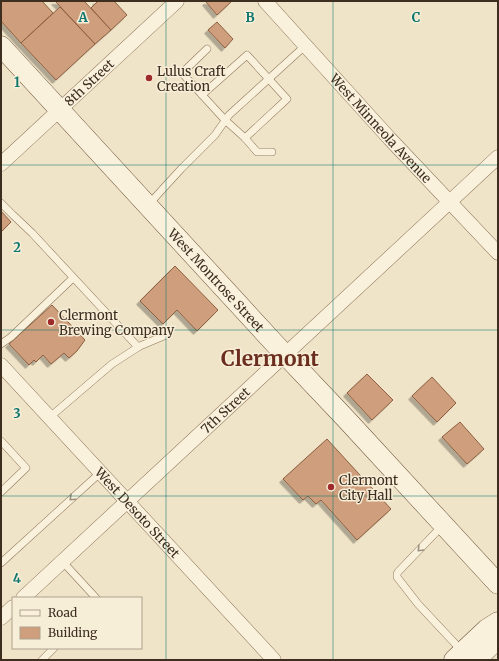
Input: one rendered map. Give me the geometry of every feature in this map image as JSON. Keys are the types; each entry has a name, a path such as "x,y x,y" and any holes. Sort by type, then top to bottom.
{"street":[{"name":"8th Street","path":"2,161 177,1"},
{"name":"West Minneola Avenue","path":"266,1 390,139 498,253"},
{"name":"West Montrose Street","path":"1,46 498,584"},
{"name":"7th Street","path":"24,597 498,157"},
{"name":"West Desoto Street","path":"1,365 128,500 274,660"},
{"path":"1,618 12,608"},
{"path":"462,658 498,636"}],"lane":[{"path":"148,205 215,135 229,115 306,45"},
{"path":"207,49 182,73 257,152 272,152"},
{"path":"202,94 246,55 287,99 245,138"},
{"path":"1,202 32,233 138,347"},
{"path":"1,344 11,337 74,278"},
{"path":"50,418 112,364 138,347 166,335"},
{"path":"1,441 26,468 1,492"},
{"path":"1,563 101,472"},
{"path":"444,525 397,574 398,580 462,658"},
{"path":"62,561 95,597"},
{"path":"42,660 53,649"}],"building":[{"path":"1,1 42,1 53,13 21,43 1,21"},
{"path":"55,1 84,1 111,30 95,44"},
{"path":"96,1 114,1 127,15 111,30 91,8 97,2"},
{"path":"206,2 231,2 217,15"},
{"path":"60,7 95,44 56,80 21,43"},
{"path":"217,22 233,39 225,48 208,30"},
{"path":"1,211 11,222 1,232"},
{"path":"175,266 218,310 197,331 177,310 163,324 140,301"},
{"name":"Clermont Brewing Company","path":"52,305 85,340 77,351 69,358 64,353 51,364 43,355 36,362 34,360 29,365 9,344"},
{"path":"367,374 393,400 372,420 347,393"},
{"path":"432,377 456,403 437,422 412,396"},
{"path":"460,422 484,449 467,464 442,437"},
{"name":"Clermont City Hall","path":"327,439 391,509 357,540 321,500 316,504 308,496 303,500 283,479"}],"place":[{"name":"Lulus Craft Creation","path":"149,78"},
{"name":"Clermont Brewing Company","path":"51,322"},
{"name":"Clermont City Hall","path":"331,487"}],"district":[{"name":"Clermont","path":"270,359"}]}
